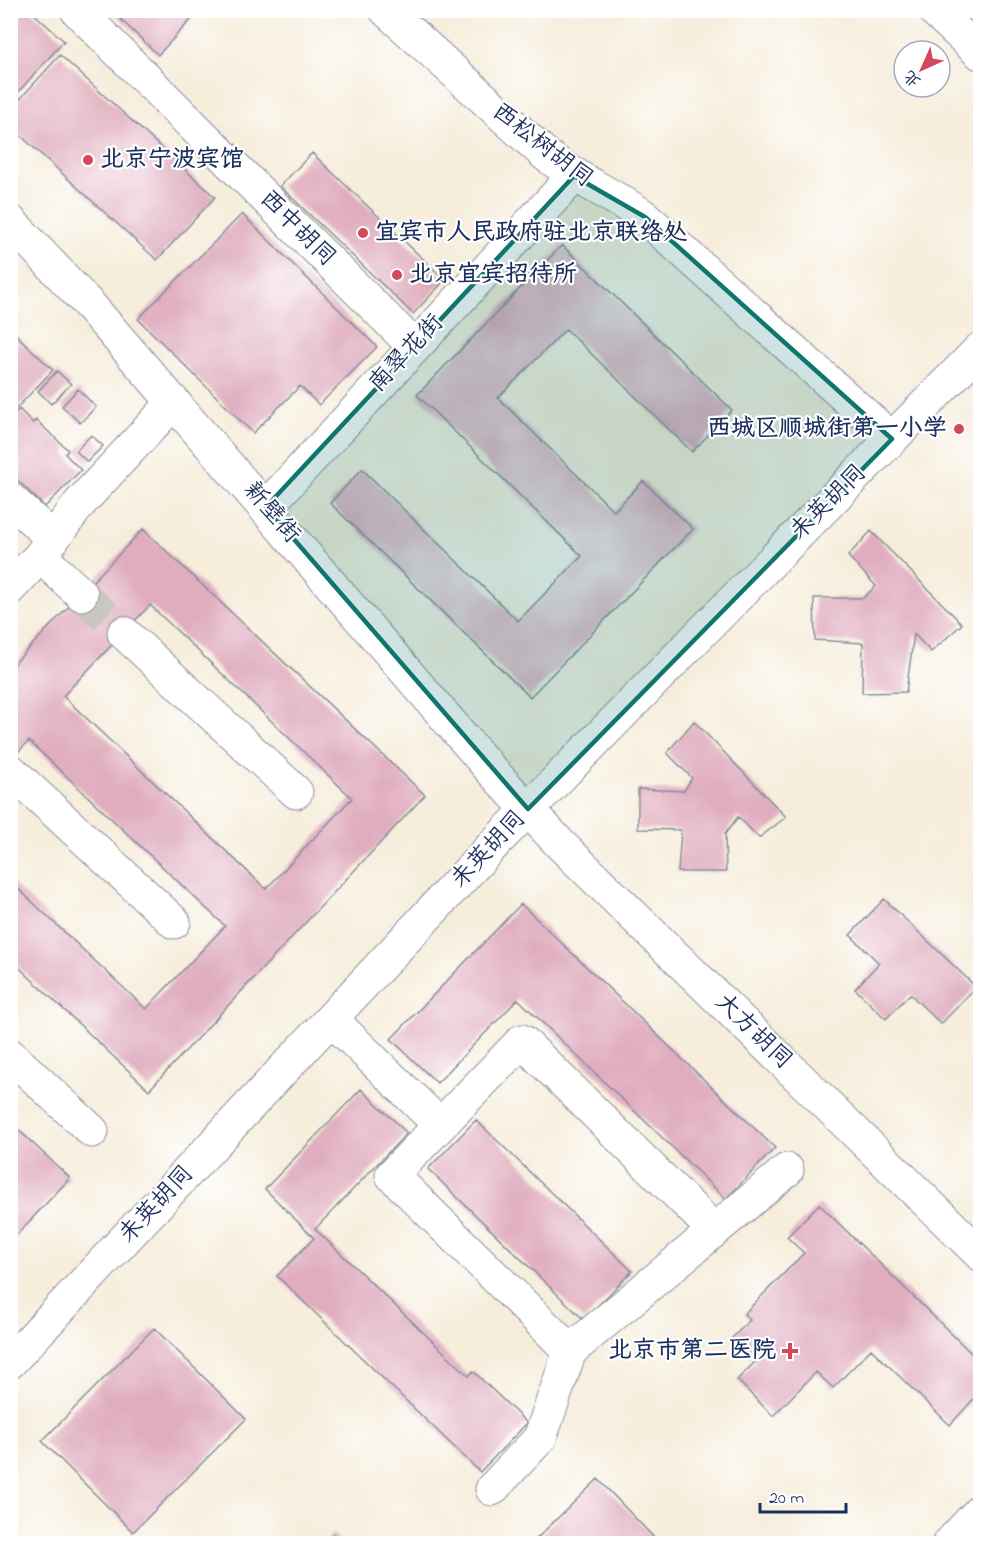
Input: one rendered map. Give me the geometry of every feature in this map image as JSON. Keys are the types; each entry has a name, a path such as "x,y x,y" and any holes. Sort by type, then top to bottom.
{"street":[{"name":"西中胡同","path":"77,10 414,346"},
{"name":"西松树胡同","path":"386,10 517,129 573,176 623,202 645,217 892,439"},
{"path":"934,10 981,53"},
{"name":"南翠花街","path":"267,507 573,176"},
{"name":"新壁街","path":"10,221 92,308 528,809"},
{"name":"未英胡同","path":"10,1362 528,809 981,349"},
{"path":"10,588 80,503 174,402"},
{"path":"10,499 81,594"},
{"path":"124,633 296,792"},
{"path":"10,770 174,922"},
{"name":"大方胡同","path":"528,809 561,845 981,1254"},
{"path":"331,1019 440,1125"},
{"path":"570,1351 392,1175 522,1041 714,1230"},
{"path":"10,1055 92,1131"},
{"path":"492,1489 540,1438 570,1351 787,1170"},
{"path":"949,1544 981,1511"}],"highlighted area":[{"path":"574,176 645,217 892,439 528,809 266,507"}],"building":[{"path":"10,10 30,10 64,41 10,101"},
{"path":"111,10 200,10 158,55"},
{"path":"60,55 215,197 157,260 10,126 10,110"},
{"name":"宜宾市人民政府驻北京联络处","path":"312,153 445,280 413,314 280,186"},
{"path":"242,214 377,347 319,405 300,386 253,433 138,319"},
{"path":"562,245 732,410 692,452 566,329 498,398 614,511 643,481 693,529 530,697 330,503 362,469 518,621 582,556 417,395"},
{"path":"10,329 53,370 10,415 10,376 15,372 10,368"},
{"path":"57,371 71,384 51,404 38,391"},
{"path":"78,389 96,407 80,423 62,406"},
{"path":"19,409 33,423 36,420 68,450 65,454 81,470 45,507 10,473 10,418"},
{"path":"91,435 103,446 87,462 76,451"},
{"path":"143,529 425,795 149,1090 10,959 10,881 146,1009 225,926 29,741 10,760 10,668","holes":["150,605 352,798 266,889 63,696"]},
{"path":"871,531 962,624 931,652 914,634 906,692 862,693 863,643 815,640 814,598 863,598 876,586 848,556"},
{"path":"694,721 786,817 759,838 738,817 725,834 726,872 678,872 681,830 638,829 638,789 684,791 692,778 667,753"},
{"path":"884,899 976,987 941,1024 910,994 886,1019 855,989 879,963 850,935"},
{"path":"521,904 775,1148 726,1199 518,999 437,1083 391,1039"},
{"path":"361,1089 407,1133 315,1229 469,1376 473,1371 527,1423 480,1472 277,1276 314,1238 265,1189"},
{"path":"476,1120 632,1271 584,1320 428,1169"},
{"path":"10,1122 70,1178 10,1242"},
{"path":"819,1204 972,1354 980,1367 980,1392 950,1425 871,1349 833,1388 816,1372 773,1416 737,1380 756,1361 732,1338 750,1320 744,1314 804,1253 787,1237"},
{"path":"154,1328 246,1419 133,1532 42,1441"},
{"path":"598,1479 660,1544 531,1544"},
{"path":"333,1534 342,1544 323,1544"}],"tunnel":[{"path":"81,594 124,633"}],"place":[{"name":"北京宁波宾馆","path":"88,160"},
{"name":"宜宾市人民政府驻北京联络处","path":"363,233"},
{"name":"北京宜宾招待所","path":"397,275"},
{"name":"西城区顺城街第一小学","path":"959,429"},
{"name":"北京市第二医院","path":"790,1351"}]}
